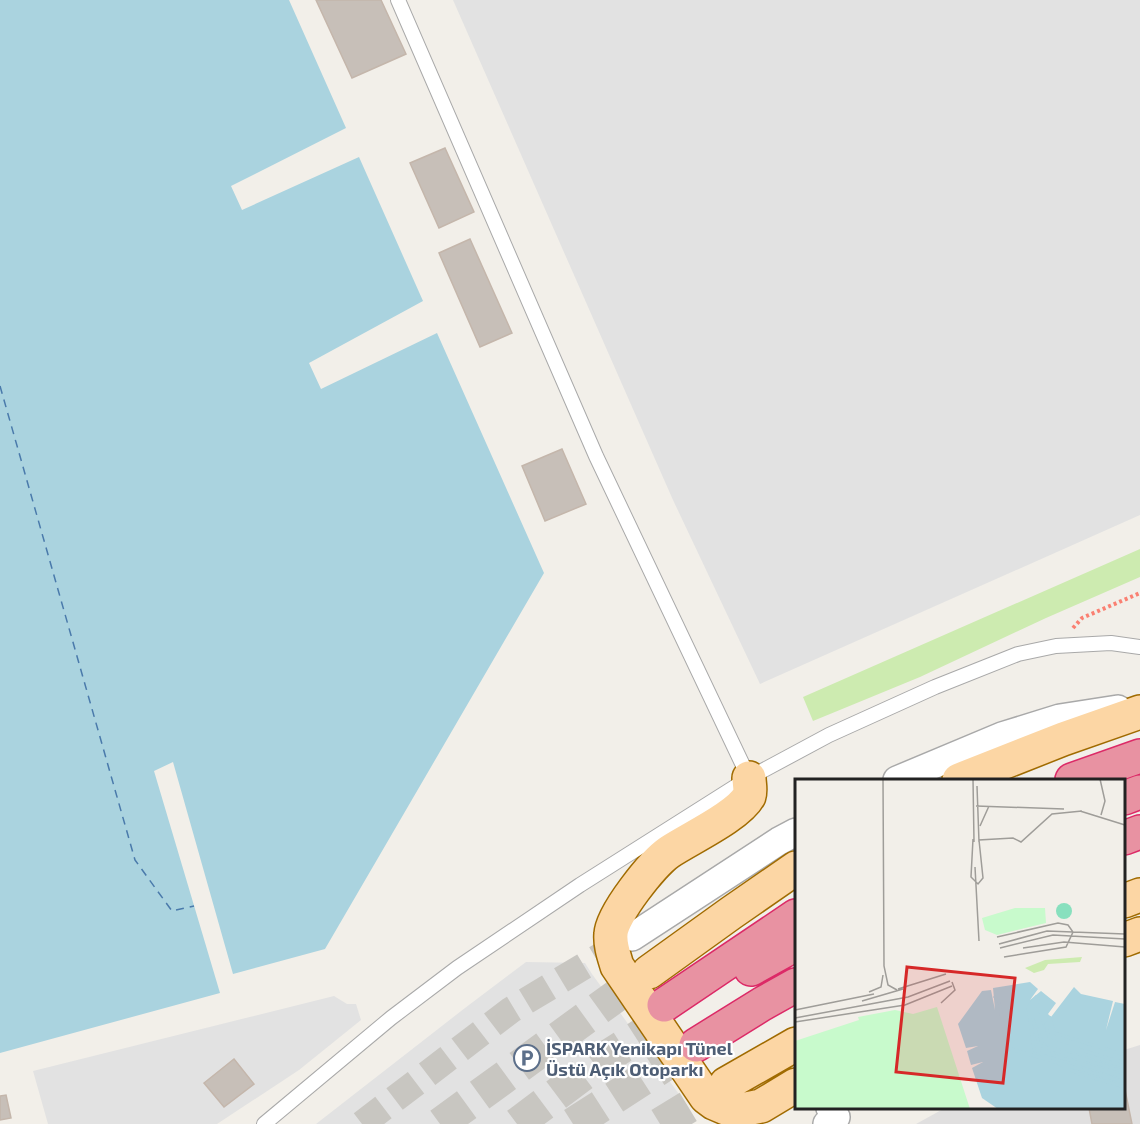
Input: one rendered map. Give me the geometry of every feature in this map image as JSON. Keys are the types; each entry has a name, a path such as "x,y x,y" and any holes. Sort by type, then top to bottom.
{"highway":[{"path":"1075,779 1140,756"},
{"path":"1125,798 1140,792"},
{"path":"1125,838 1140,832"},
{"path":"795,917 668,1010 795,945"},
{"path":"696,1045 795,986"}],"main road":[{"path":"962,779 1140,712"},
{"path":"748,778 750,791 748,798 731,814 667,853 645,877 621,908 610,933 612,951 617,966 706,1096 714,1103 728,1109 742,1110 761,1106 795,1086"},
{"path":"649,972 795,869"},
{"path":"1125,901 1140,895"},
{"path":"1125,940 1140,934"},
{"path":"726,1084 795,1045"}],"street":[{"path":"899,779 1002,736 1060,718 1140,706"},
{"path":"632,937 778,841 795,832"},
{"path":"827,1124 836,1117 831,1109"}],"lane":[{"path":"398,0 596,456 748,778"},
{"path":"264,1124 391,1018 456,968 580,885 748,778 829,735 935,687 1018,654 1056,646 1112,643 1140,647"}],"path":[{"path":"1056,646 1082,618 1140,592"}],"shaded area":[{"path":"453,0 1140,0 1140,515 760,684 673,500"},
{"name":"İSPARK Yenikapı Tünel Üstü Açık Otoparkı","path":"526,962 585,963 689,1108 668,1124 316,1124 465,1008"},
{"path":"334,996 347,1004 356,1004 361,1020 299,1070 217,1124 48,1124 33,1071"},
{"path":"1140,1045 1140,1124 916,1124 943,1109 1125,1109 1125,1050"}],"green space":[{"path":"1140,549 1140,577 920,677 813,721 803,697"}],"water":[{"path":"0,0 289,0 346,128 231,186 242,210 359,157 423,301 309,363 321,389 437,333 544,573 325,949 233,974 173,762 154,771 220,993 0,1053"}],"building":[{"path":"316,0 381,0 406,54 352,78"},
{"path":"445,148 474,212 439,228 410,163"},
{"path":"470,239 512,333 480,347 439,253"},
{"path":"562,449 586,504 545,521 522,466"},
{"path":"234,1059 254,1084 224,1107 204,1083"},
{"path":"1125,1090 1132,1124 1092,1124 1089,1109 1125,1109"},
{"path":"6,1095 11,1118 0,1120 0,1096"}],"ferry route":[{"path":"0,386 135,860 172,911 194,906"}],"tunnel":[{"path":"362,1124 511,1010 629,939"},
{"path":"440,1124 649,972"},
{"path":"517,1124 605,1058 672,1015"},
{"path":"573,1124 696,1045"},
{"path":"660,1124 726,1084"}],"place":[{"name":"İSPARK Yenikapı Tünel Üstü Açık Otoparkı","path":"527,1058"}]}
